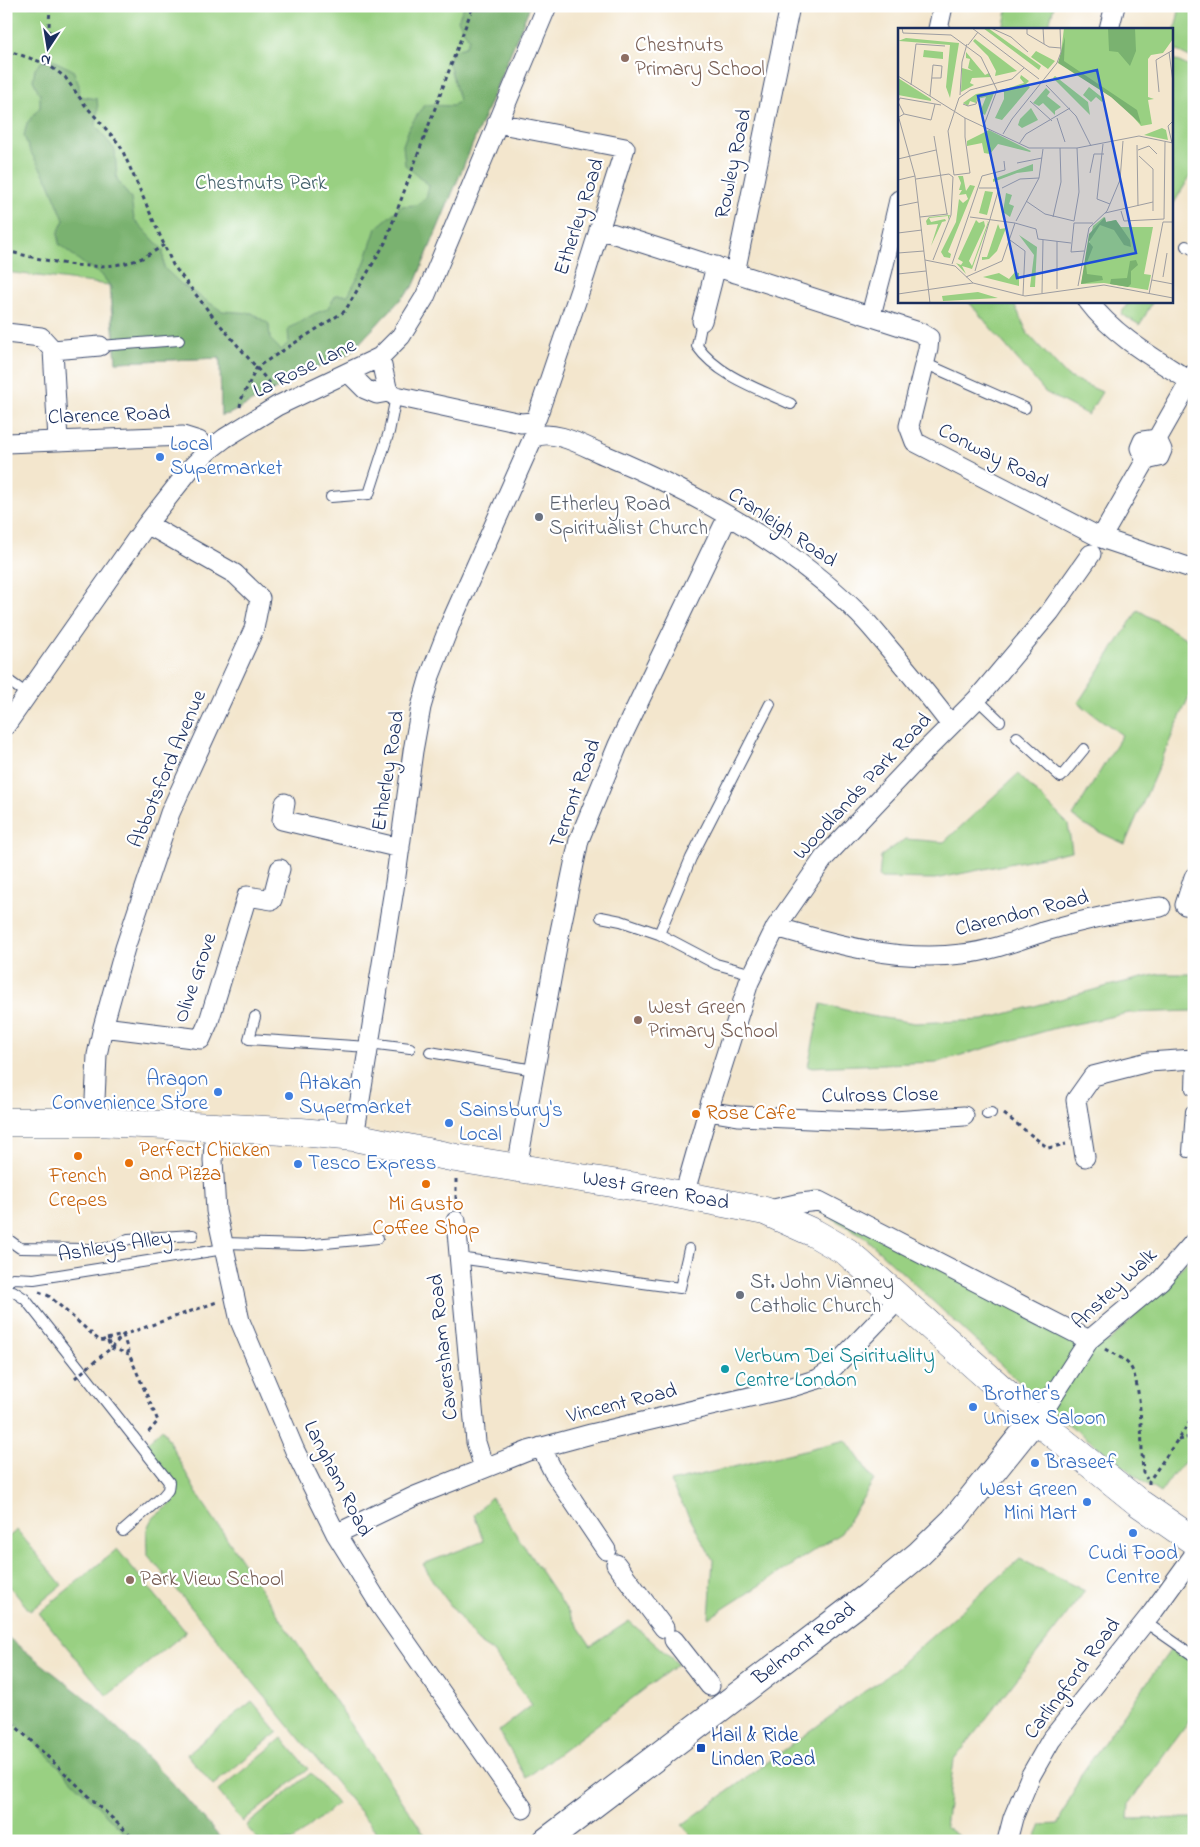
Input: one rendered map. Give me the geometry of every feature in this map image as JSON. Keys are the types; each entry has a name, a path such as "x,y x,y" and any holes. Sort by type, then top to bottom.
{"main road":[{"name":"West Green Road","path":"6,1122 94,1122 214,1127 354,1137 456,1158 684,1195 765,1211 814,1233 847,1252 1035,1419 1138,1503 1194,1541"},
{"name":"Belmont Road","path":"546,1841 860,1602 919,1554 954,1520 1035,1419"}],"street":[{"name":"La Rose Lane","path":"6,725 147,524 191,468 208,451 244,425 276,406 380,357 401,336 425,297 547,6"},
{"name":"Rowley Road","path":"735,273 790,6"},
{"path":"938,28 944,6"},
{"path":"1109,28 1115,6"},
{"name":"Etherley Road","path":"354,1137 421,707 430,676 451,622 533,438 537,417 625,148 497,123"},
{"path":"871,315 884,269 898,205"},
{"name":"Conway Road","path":"599,230 871,315 919,332 928,338 928,349 909,426 915,442 1101,538 1194,569"},
{"path":"702,321 716,266"},
{"path":"1089,302 1115,330 1146,353 1192,377 1156,439 1143,442 1140,448 1146,460 1101,538"},
{"path":"6,333 41,337 53,350 58,440"},
{"path":"53,350 100,346"},
{"path":"380,357 392,394"},
{"name":"Cranleigh Road","path":"349,373 365,389 377,394 392,394 521,424 559,436 638,469 693,496 728,516 800,562 847,603 921,686 952,725"},
{"name":"Clarence Road","path":"6,443 183,436 199,441 208,451"},
{"name":"Terront Road","path":"517,1167 558,941 579,840 618,745 728,516"},
{"name":"Abbotsford Avenue","path":"94,1122 97,1055 103,1026 125,948 170,813 254,629 260,598 235,574 147,524"},
{"name":"Woodlands Park Road","path":"684,1195 708,1111 753,974 776,927 824,858 977,699 1050,612 1091,554"},
{"path":"285,803 282,820 400,848"},
{"name":"Olive Grove","path":"103,1026 202,1039 247,896 272,900 280,869"},
{"path":"1190,906 1194,876"},
{"name":"Clarendon Road","path":"776,927 825,942 860,950 907,956 962,954 1104,916 1161,907"},
{"path":"1084,1148 1076,1100 1093,1076 1148,1062 1193,1059"},
{"name":"Culross Close","path":"708,1111 738,1116 881,1122 964,1116"},
{"name":"Langham Road","path":"214,1127 213,1160 216,1211 234,1297 240,1321 295,1451 336,1534 406,1643 523,1809"},
{"path":"765,1211 819,1201 1089,1340"},
{"name":"Caversham Road","path":"456,1220 476,1442 484,1468"},
{"name":"Anstey Walk","path":"1035,1419 1046,1407 1089,1340 1160,1281 1194,1242"},
{"name":"Vincent Road","path":"336,1534 415,1496 542,1447 792,1387 818,1379 830,1371 900,1298"},
{"path":"542,1447 553,1471 611,1557 710,1686"},
{"name":"Carlingford Road","path":"1006,1841 1031,1775 1051,1740 1145,1622 1194,1555"}],"lane":[{"path":"702,321 697,346 705,357 733,377 791,404"},
{"path":"100,346 179,340"},
{"path":"924,363 1025,408"},
{"path":"331,496 369,494 389,432 392,394"},
{"path":"6,679 27,694"},
{"path":"977,699 1000,721"},
{"path":"659,934 691,858 770,704"},
{"path":"1017,736 1061,777 1084,749"},
{"path":"601,918 621,921 659,934 716,964 753,974"},
{"path":"255,1018 249,1039 410,1048"},
{"path":"430,1052 534,1070"},
{"path":"1191,1089 1193,1059"},
{"path":"1188,1152 1191,1111"},
{"path":"6,1247 103,1249 128,1239 193,1235"},
{"path":"6,1238 20,1248"},
{"name":"Ashleys Alley","path":"10,1280 34,1279 223,1246 304,1245 378,1238"},
{"path":"458,1258 680,1288 689,1249"},
{"path":"25,1299 26,1288 34,1279"},
{"path":"6,1291 13,1291 25,1299 169,1482 168,1490 163,1496 123,1531"},
{"path":"1145,1622 1194,1656"}],"path":[{"path":"47,64 50,6"},
{"path":"240,413 240,400 257,367 345,311 384,243 473,6"},
{"path":"6,50 47,64 65,77 85,105 120,145 173,265 210,313 277,392"},
{"path":"6,251 76,266 105,266 138,259 164,245"},
{"path":"989,1113 1005,1115 1048,1148 1084,1148"},
{"path":"456,1158 456,1220"},
{"path":"26,1288 49,1296 100,1341 234,1297"},
{"path":"75,1378 111,1348 123,1334"},
{"path":"123,1334 129,1354 158,1421 139,1444"},
{"path":"107,1339 111,1348 129,1354"},
{"path":"1089,1340 1122,1358 1130,1367 1139,1394 1142,1473 1149,1483 1194,1416"},
{"path":"1178,1440 1194,1436"},
{"path":"6,1717 136,1841"}],"green space":[{"name":"Chestnuts Park","path":"6,6 530,6 414,285 350,353 310,371 229,414 221,415 220,358 116,362 109,285 6,272"},
{"path":"464,6 530,6 414,285 350,353 310,371 229,414 221,415 220,358 116,362 111,287 101,274 85,265 59,244 58,233 64,220 49,183 30,151 24,136 27,123 40,107 40,95 33,80 35,69 42,61 50,59 73,70 79,85 78,96 97,99 96,126 115,150 117,179 131,199 134,219 163,250 164,268 181,284 222,311 252,313 269,324 270,339 281,350 289,342 288,329 327,309 336,295 348,295 364,265 376,228 402,206 416,205 426,198 429,185 405,165 403,145 410,126 424,105 453,106 459,100 449,64 452,51 465,47 469,39 458,20"},
{"path":"1008,6 1054,6 1048,28 1003,28"},
{"path":"1180,6 1194,6 1194,59 1172,48"},
{"path":"1172,58 1194,69 1194,170 1172,206"},
{"path":"969,302 1013,302 1028,334 1067,376 1102,392 1088,415 1045,392"},
{"path":"1128,302 1152,302 1140,325 1121,314"},
{"path":"1138,610 1194,643 1194,657 1191,663 1194,664 1194,685 1125,844 1084,825 1073,816 1122,735 1078,703"},
{"path":"1018,774 1068,824 1072,851 935,879 879,878 881,856 905,839 944,842"},
{"path":"1159,974 1194,974 1194,1011 1129,1013 1056,1028 937,1062 808,1067 821,1004 871,1016 915,1023 983,1020"},
{"path":"813,1190 1108,1343 1194,1255 1194,1460 1185,1462 1160,1493 1145,1483 1046,1407 862,1235 805,1203"},
{"path":"162,1428 196,1492 429,1841 384,1841 147,1554 147,1530 150,1523 153,1518 172,1503 178,1490 146,1444"},
{"path":"846,1440 874,1480 841,1533 709,1618 713,1560 670,1482"},
{"path":"491,1497 591,1646 629,1621 678,1664 526,1778 499,1731 532,1705 492,1651 478,1642 434,1583 423,1564 484,1541 474,1515"},
{"path":"17,1530 62,1585 30,1611 6,1582 6,1539"},
{"path":"117,1549 186,1632 107,1696 39,1613"},
{"path":"1020,1559 1085,1591 954,1760 945,1827 966,1841 696,1841 682,1825 881,1681"},
{"path":"6,1636 93,1704 169,1779 223,1841 132,1841 6,1713"},
{"path":"1171,1649 1180,1652 1194,1663 1194,1715 1129,1803 1128,1819 1194,1818 1194,1841 1035,1841 1042,1825 1058,1824 1082,1773"},
{"path":"6,1667 192,1841 6,1841"},
{"path":"252,1701 278,1732 213,1785 187,1754"},
{"path":"282,1738 308,1769 243,1822 218,1791"},
{"path":"311,1773 337,1804 292,1841 259,1841 246,1826"}],"place":[{"name":"Chestnuts Primary School","path":"625,58"},
{"name":"Local Supermarket","path":"160,457"},
{"name":"Etherley Road Spiritualist Church","path":"539,517"},
{"name":"West Green Primary School","path":"638,1020"},
{"name":"Aragon Convenience Store","path":"218,1092"},
{"name":"Atakan Supermarket","path":"289,1096"},
{"name":"Rose Cafe","path":"696,1114"},
{"name":"Sainsbury's Local","path":"449,1123"},
{"name":"French Crepes","path":"78,1156"},
{"name":"Perfect Chicken and Pizza","path":"129,1163"},
{"name":"Tesco Express","path":"298,1164"},
{"name":"Mi Gusto Coffee Shop","path":"426,1184"},
{"name":"St. John Vianney Catholic Church","path":"740,1295"},
{"name":"Verbum Dei Spirituality Centre London","path":"725,1369"},
{"name":"Brother's Unisex Saloon","path":"973,1407"},
{"name":"Braseef","path":"1035,1463"},
{"name":"West Green Mini Mart","path":"1087,1502"},
{"name":"Cudi Food Centre","path":"1133,1533"},
{"name":"Park View School","path":"130,1580"},
{"name":"Hail & Ride Linden Road","path":"701,1748"}]}
